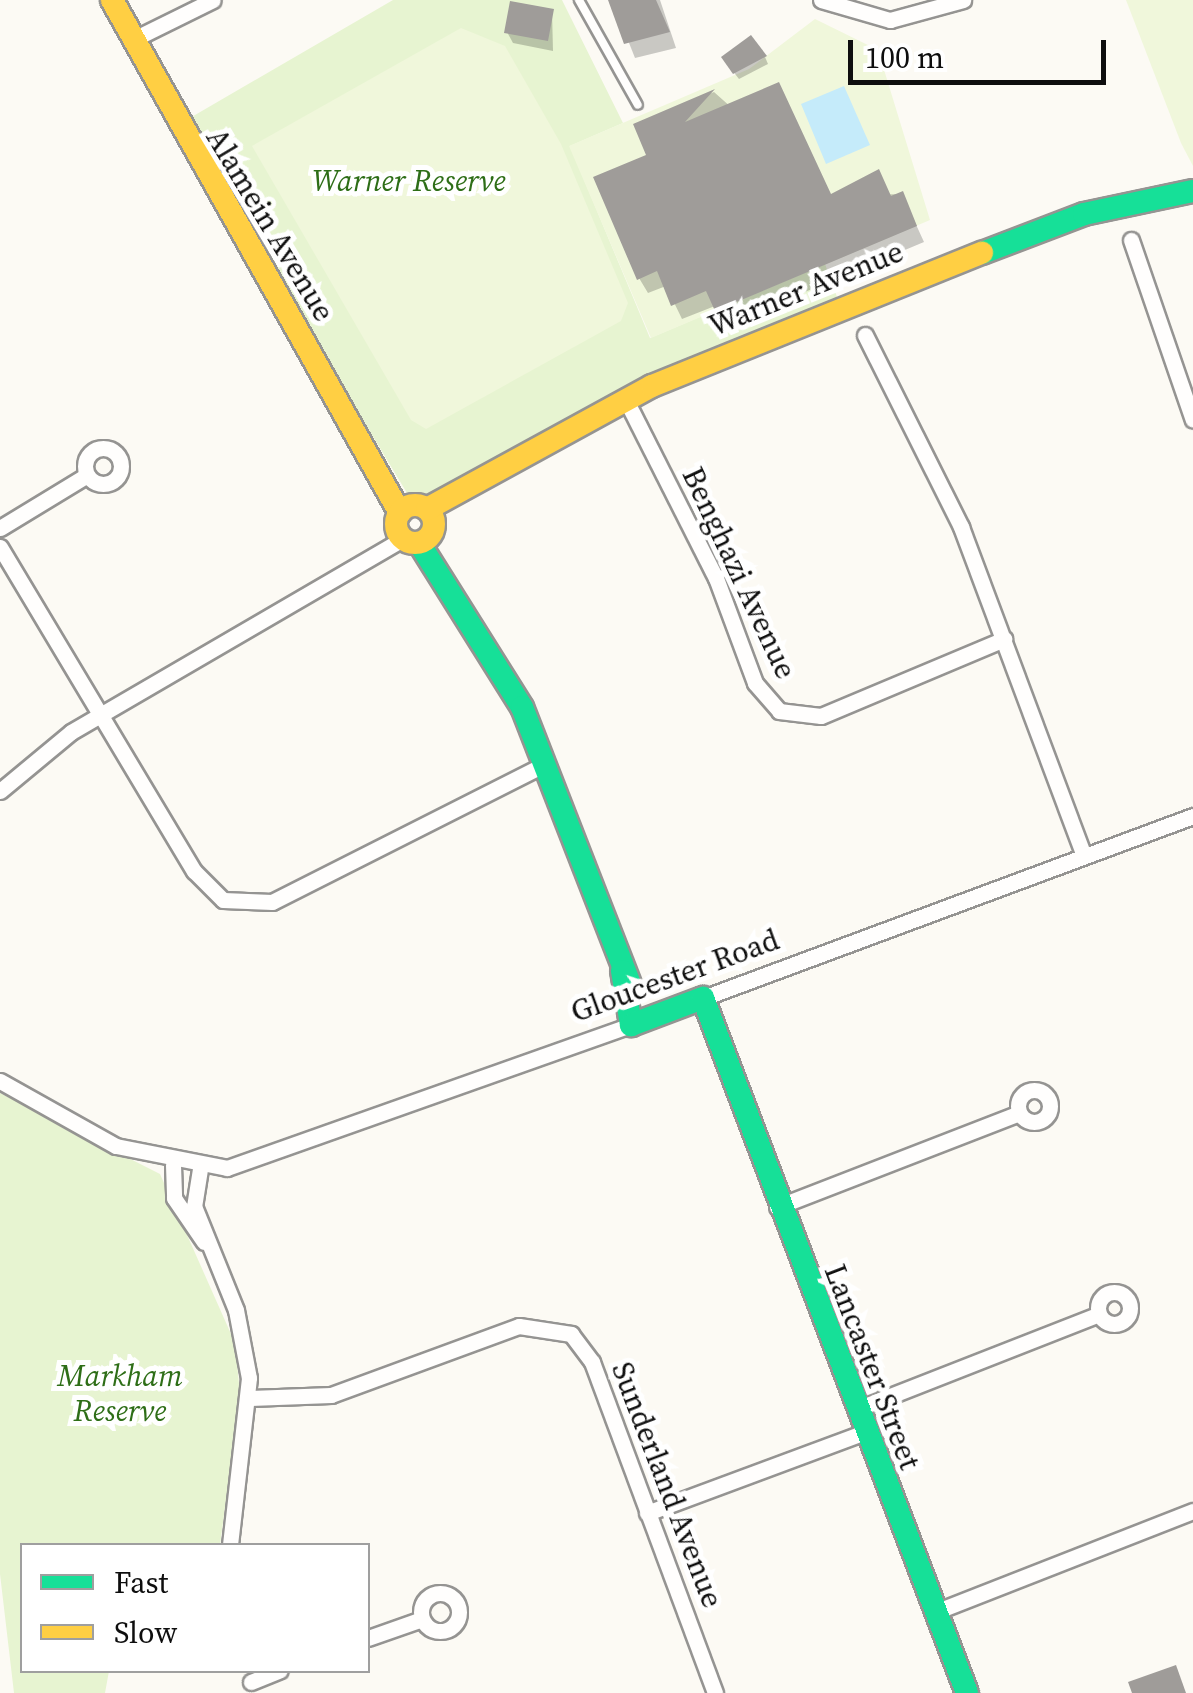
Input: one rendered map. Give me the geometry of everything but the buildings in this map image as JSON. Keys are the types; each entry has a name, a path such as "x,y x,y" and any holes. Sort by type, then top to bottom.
{"street":[{"name":"Alamein Avenue","path":"112,0 446,576 545,764 640,1021"},
{"path":"132,40 213,0"},
{"path":"821,0 890,20 962,0"},
{"name":"Warner Avenue","path":"0,790 100,715 626,400 1054,224 1193,191"},
{"path":"1131,240 1193,420"},
{"path":"865,335 952,507 1084,856"},
{"name":"Benghazi Avenue","path":"626,400 716,578 755,683 779,710 821,716 1004,639"},
{"path":"0,528 87,476"},
{"path":"0,546 204,886 247,906 282,898 545,764"},
{"name":"Gloucester Road","path":"0,1081 116,1146 173,1164 200,1168 270,1160 1193,816"},
{"name":"Lancaster Street","path":"697,1000 967,1693"},
{"path":"777,1207 1019,1113"},
{"path":"173,1164 174,1198 210,1249"},
{"path":"200,1168 194,1206 236,1310 250,1398 230,1543"},
{"path":"857,1409 1099,1314"},
{"name":"Sunderland Avenue","path":"250,1398 315,1398 508,1329 559,1328 592,1362 715,1693"},
{"path":"647,1512 865,1432"},
{"path":"935,1612 1193,1511"},
{"path":"370,1637 422,1618"}],"lane":[{"path":"580,0 638,105"}],"green space":[{"name":"Warner Reserve","path":"393,0 562,0 623,123 570,146 650,338 825,264 837,297 423,501 407,493 183,122"},
{"path":"1126,0 1193,0 1193,166 1181,143"},
{"path":"815,19 878,50 930,220 651,338 569,146 749,69"},
{"path":"461,28 505,46 561,144 628,303 621,321 426,429 411,420 252,146"},
{"name":"Markham Reserve","path":"0,1093 160,1174 235,1343 240,1394 220,1543 20,1543 20,1673 109,1673 105,1693 14,1693 0,1574"}],"water":[{"path":"844,86 870,145 826,164 801,104"}],"traffic: fast":[{"path":"982,253 1084,214 1193,191"},
{"path":"419,543 522,707 630,984"},
{"path":"622,971 631,1025 703,998 967,1693"}],"traffic: slow":[{"path":"112,0 400,513"},
{"path":"427,509 652,386 982,253"},
{"path":"415,505 429,510 434,524 429,538 415,543 401,538 396,524 401,510 415,505"}]}
